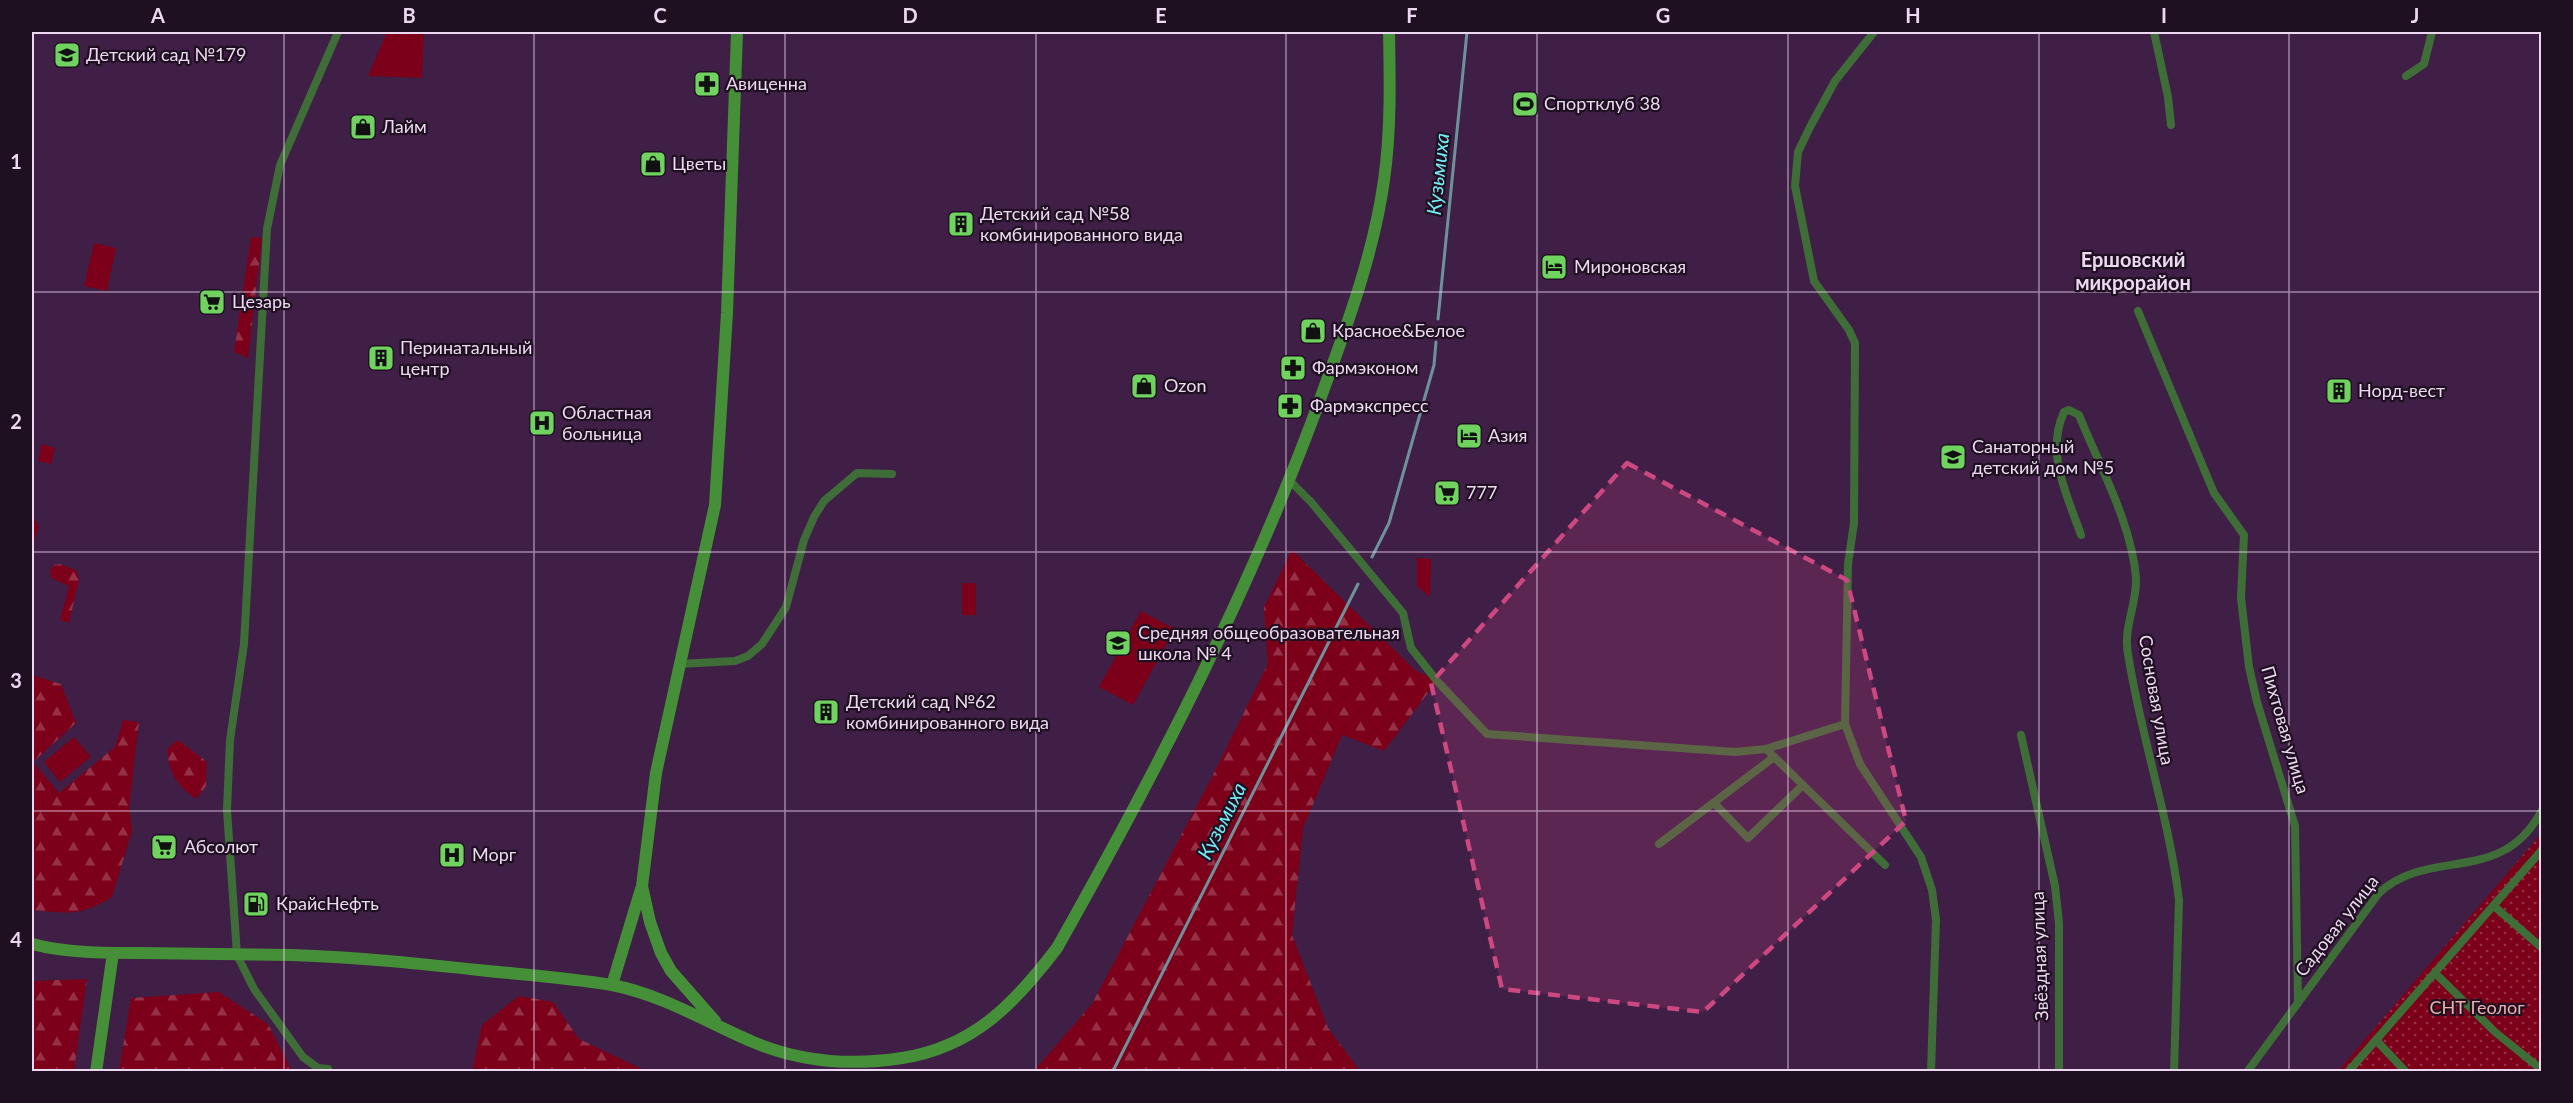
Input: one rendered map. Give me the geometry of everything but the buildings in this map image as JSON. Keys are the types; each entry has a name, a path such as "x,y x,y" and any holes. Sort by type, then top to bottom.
{"main road":[{"path":"612,985 642,886 651,805 715,506 726,334 737,32"},
{"path":"32,945 71,951 113,953 350,958 612,985 662,1000 753,1042 811,1059 840,1062 869,1062 904,1058 943,1048 974,1033 1005,1008 1033,979 1057,948 1192,698 1238,603 1289,480 1353,307 1376,223 1389,137 1389,32"},
{"path":"642,886 650,922 666,962 720,1027"},
{"path":"96,1071 113,953"}],"street":[{"path":"327,1069 318,1068 303,1057 254,989 237,955 226,810 230,740 244,644 267,229 280,165 338,32"},
{"path":"1874,32 1835,81 1798,152 1795,186 1814,281 1850,330 1855,343 1857,357 1854,523 1848,564 1845,724 1860,764 1921,857 1932,890 1936,920 1931,1071"},
{"path":"2154,32 2168,97 2170,125"},
{"path":"2406,76 2424,64 2432,32"},
{"name":"Пихтовая улица","path":"2138,311 2214,493 2244,535 2241,598 2249,667 2257,702 2295,826 2298,1003"},
{"name":"Сосновая улица","path":"2081,535 2055,450 2058,427 2064,412 2069,410 2079,415 2125,527 2132,552 2136,597 2127,625 2127,652 2180,900 2174,1071"},
{"path":"680,664 735,661 748,656 762,644 786,607 810,525 825,501 857,473 892,474"},
{"path":"1289,480 1311,502 1403,613 1411,648 1437,681 1487,734 1735,752 1766,749 1845,724"},
{"name":"Звёздная улица","path":"2021,735 2055,886 2059,923 2059,1071"},
{"path":"1766,749 1885,865"},
{"path":"1659,844 1774,757"},
{"path":"1714,803 1748,838 1803,785"},
{"name":"Садовая улица","path":"2247,1071 2379,892 2406,874 2491,857 2519,841 2541,810"},
{"path":"2348,1071 2541,850"},
{"path":"2494,906 2541,948"},
{"path":"2435,973 2495,1032 2541,1070"},
{"path":"2376,1040 2406,1071"}],"highlighted area":[{"path":"1627,463 1847,580 1906,821 1703,1012 1502,989 1431,683"}],"green space":[{"path":"387,32 424,32 422,78 368,76"},
{"path":"251,237 262,238 248,358 234,352"},
{"path":"94,243 116,248 107,291 84,286"},
{"path":"42,444 55,448 51,464 38,461"},
{"path":"32,518 39,527 32,547"},
{"path":"1292,550 1415,670 1437,681 1384,751 1342,735 1303,828 1292,935 1328,1028 1360,1071 1033,1072 1092,1004 1212,777 1268,664 1264,607"},
{"path":"1417,558 1431,559 1430,597 1417,586"},
{"path":"61,564 77,571 79,580 69,623 60,620 69,586 51,578 50,570 54,565"},
{"path":"962,583 976,583 976,615 962,615"},
{"path":"1141,611 1175,629 1133,705 1099,687"},
{"path":"32,675 61,684 76,723 33,762 59,793 115,747 123,720 139,722 129,807 132,831 112,897 82,911 32,910"},
{"path":"74,737 91,757 60,782 44,762"},
{"path":"178,740 207,762 206,786 196,799 183,789 172,772 167,749"},
{"name":"СНТ Геолог","path":"2541,834 2541,1071 2338,1071"},
{"path":"87,979 74,1071 32,1071 32,981"},
{"path":"219,992 268,1024 292,1071 119,1071 131,998"},
{"path":"519,996 553,1002 579,1039 646,1071 472,1071 482,1025"}],"waterway":[{"name":"Кузьмиха","path":"1438,319 1467,32"},
{"name":"Кузьмиха","path":"1372,557 1389,523 1434,365 1436,342"},
{"name":"Кузьмиха","path":"1113,1071 1358,584"}],"place":[{"name":"Детский сад №179","path":"67,55"},
{"name":"Авиценна","path":"707,84"},
{"name":"Спортклуб 38","path":"1525,104"},
{"name":"Лайм","path":"363,127"},
{"name":"Цветы","path":"653,164"},
{"name":"Детский сад №58 комбинированного вида","path":"961,224"},
{"name":"Мироновская","path":"1554,267"},
{"name":"Цезарь","path":"212,302"},
{"name":"Красное&Белое","path":"1313,331"},
{"name":"Перинатальный центр","path":"381,358"},
{"name":"Фармэконом","path":"1293,368"},
{"name":"Ozon","path":"1144,386"},
{"name":"Норд-вест","path":"2339,391"},
{"name":"Фармэкспресс","path":"1290,406"},
{"name":"Областная больница","path":"542,423"},
{"name":"Азия","path":"1469,436"},
{"name":"Санаторный детский дом №5","path":"1953,457"},
{"name":"777","path":"1447,493"},
{"name":"Средняя общеобразовательная школа № 4","path":"1118,643"},
{"name":"Детский сад №62 комбинированного вида","path":"826,712"},
{"name":"Абсолют","path":"164,847"},
{"name":"Морг","path":"452,855"},
{"name":"КрайсНефть","path":"256,904"}],"district":[{"name":"Ершовский микрорайон","path":"2133,272"}]}
